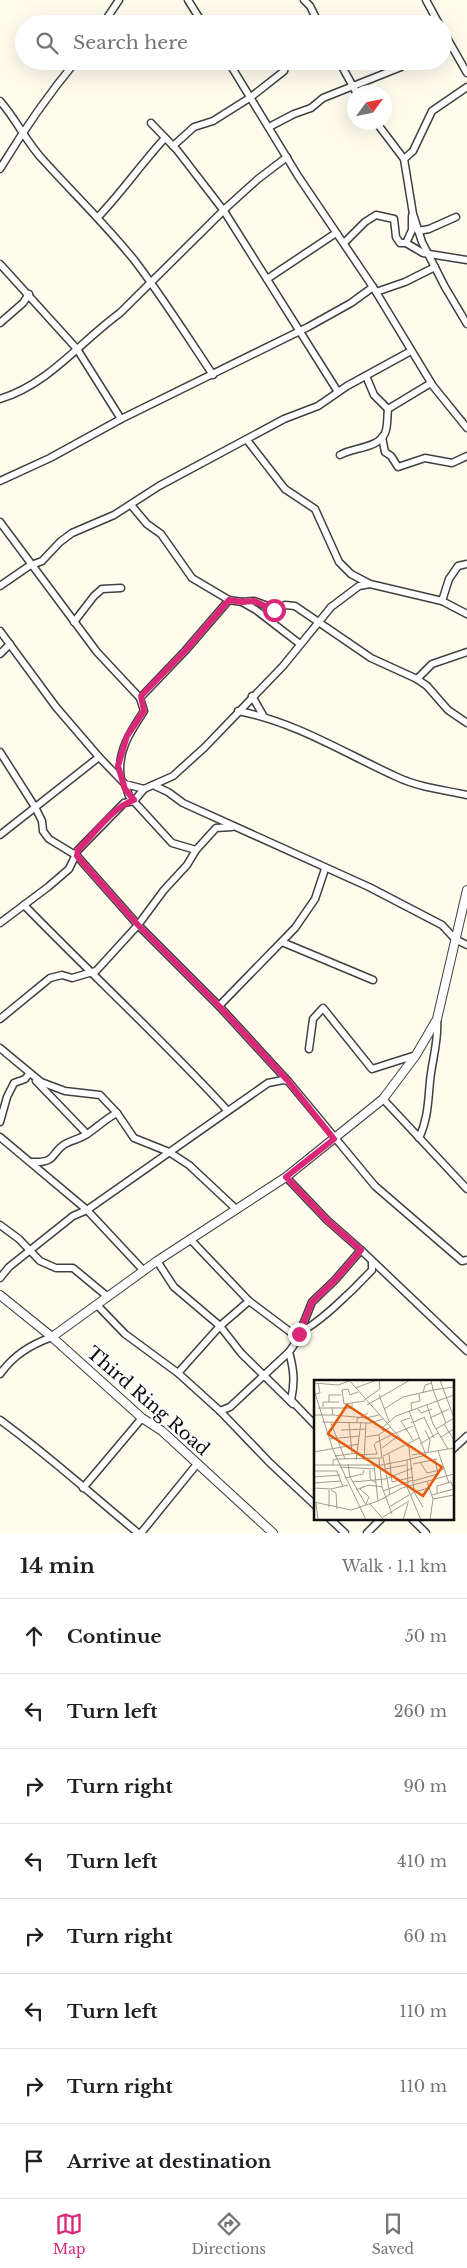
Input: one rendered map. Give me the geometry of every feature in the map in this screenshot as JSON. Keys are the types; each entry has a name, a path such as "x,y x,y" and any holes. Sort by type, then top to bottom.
{"street":[{"path":"109,15 119,0"},
{"path":"188,0 197,15"},
{"path":"304,0 314,15"},
{"path":"426,0 434,15"},
{"path":"452,47 467,73"},
{"path":"0,169 23,131 69,70"},
{"path":"234,70 287,157 375,289 431,383 467,428"},
{"path":"173,146 194,127 213,121 251,96 284,70"},
{"path":"344,70 351,85"},
{"path":"355,85 393,70"},
{"path":"404,160 413,151 432,111 467,87"},
{"path":"270,128 294,114 311,108 323,98 347,88"},
{"path":"0,101 44,162 98,217 150,283 212,375"},
{"path":"151,123 173,146 224,211 338,392"},
{"path":"382,130 404,160 413,214 418,231 434,267 467,324"},
{"path":"98,217 123,190 141,164 164,138"},
{"path":"0,399 17,394 51,372 98,329 120,313 258,179 287,157"},
{"path":"406,243 412,230 413,214"},
{"path":"344,243 365,222 376,215 394,219 396,237 400,244 406,243 423,253 467,259"},
{"path":"418,231 429,229 456,217"},
{"path":"267,279 336,233"},
{"path":"0,264 77,349 121,419"},
{"path":"1,479 50,458 121,419 299,332 375,289 405,282 434,267"},
{"path":"0,323 23,303 29,294"},
{"path":"0,586 31,565 42,561 60,542 72,533 114,515 159,486 292,415 318,406 338,392 411,351"},
{"path":"340,455 348,450 378,442 386,432 388,409 374,395 366,376"},
{"path":"388,409 431,383"},
{"path":"382,437 385,452 391,456 398,467 425,458 452,463 467,456"},
{"path":"246,440 285,489 315,509 339,562 351,574 370,584 442,601 467,614"},
{"path":"131,505 148,524 161,534 192,578 229,600 254,601 279,610 285,606 295,606 371,658 427,686 444,707 467,723"},
{"path":"0,522 97,652 140,698 144,711 127,736 118,766 125,789 172,843 196,850"},
{"path":"442,601 448,578 458,566 467,564"},
{"path":"0,923 69,869 77,856 78,850 124,803 134,800 144,789 173,776 205,746 282,666 330,607 359,586 370,584"},
{"path":"74,622 94,596 102,589 121,588"},
{"path":"140,698 185,651 229,600"},
{"path":"242,602 270,619 300,644"},
{"path":"0,631 56,706 99,757 123,782 144,789"},
{"path":"0,654 10,644"},
{"path":"416,679 432,664 467,652"},
{"path":"252,696 264,717"},
{"path":"238,711 264,717 299,729 398,778 467,795"},
{"path":"0,752 35,807 42,821 43,831 49,839 77,856 138,925 219,1006 288,1081 374,1186 465,1262"},
{"path":"0,835 99,757"},
{"path":"0,763 8,764"},
{"path":"153,785 168,792 183,803 325,869 369,887 442,925 455,938 467,945"},
{"path":"213,817 216,828"},
{"path":"0,1019 50,978 62,975 72,978 96,971 138,925 164,890 187,865 196,850 216,828 234,827"},
{"path":"219,1006 282,942 315,899 325,869"},
{"path":"419,1138 425,1127 428,1111 430,1081 439,1032 438,1019 467,890"},
{"path":"24,905 89,972 150,1029 227,1110"},
{"path":"282,942 373,980"},
{"path":"310,1048 313,1019 323,1008 372,1069 416,1055"},
{"path":"0,1374 16,1354 52,1336 157,1261 286,1177 334,1139 383,1099 416,1055 438,1019"},
{"path":"0,1048 31,1076 87,1134"},
{"path":"31,1076 65,1091 100,1095 134,1138 169,1152 196,1172 236,1209"},
{"path":"0,1122 7,1097 14,1083 31,1076"},
{"path":"0,1278 9,1267 73,1216 87,1210 227,1110 268,1083 288,1081"},
{"path":"383,1099 467,1189"},
{"path":"32,1162 49,1160 63,1145 87,1134 105,1119 116,1113"},
{"path":"0,1137 87,1210 144,1270"},
{"path":"286,1177 327,1220 372,1260 467,1351"},
{"path":"0,1225 19,1239 40,1261 56,1268 73,1268 108,1296"},
{"path":"190,1239 249,1301 293,1334 299,1334 314,1324 362,1281 372,1270 372,1260"},
{"path":"220,1411 230,1407 289,1352 299,1334 312,1302 335,1280 361,1250"},
{"path":"157,1261 174,1287 220,1326 241,1353 314,1424"},
{"name":"Third Ring Road","path":"0,1295 52,1336 142,1418 162,1431 273,1533"},
{"path":"178,1373 220,1326 249,1301"},
{"path":"97,1305 125,1334 178,1373 220,1411 314,1504"},
{"path":"289,1352 294,1370 295,1391 291,1400 294,1406"},
{"path":"229,1421 230,1407"},
{"path":"83,1488 142,1418"},
{"path":"0,1420 58,1464 83,1488 140,1533 197,1464"},
{"path":"454,1449 467,1436"},
{"path":"331,1520 345,1533"},
{"path":"367,1533 380,1520"},
{"path":"413,1520 426,1533"}],"route":[{"path":"274,610 254,601 229,600 185,651 166,669 165,673 141,696 144,711 127,736 118,766 125,789 134,800 124,803 78,850 77,856 138,925 219,1006 288,1081 334,1139 286,1177 327,1220 361,1250 335,1280 312,1302 299,1334"}]}
